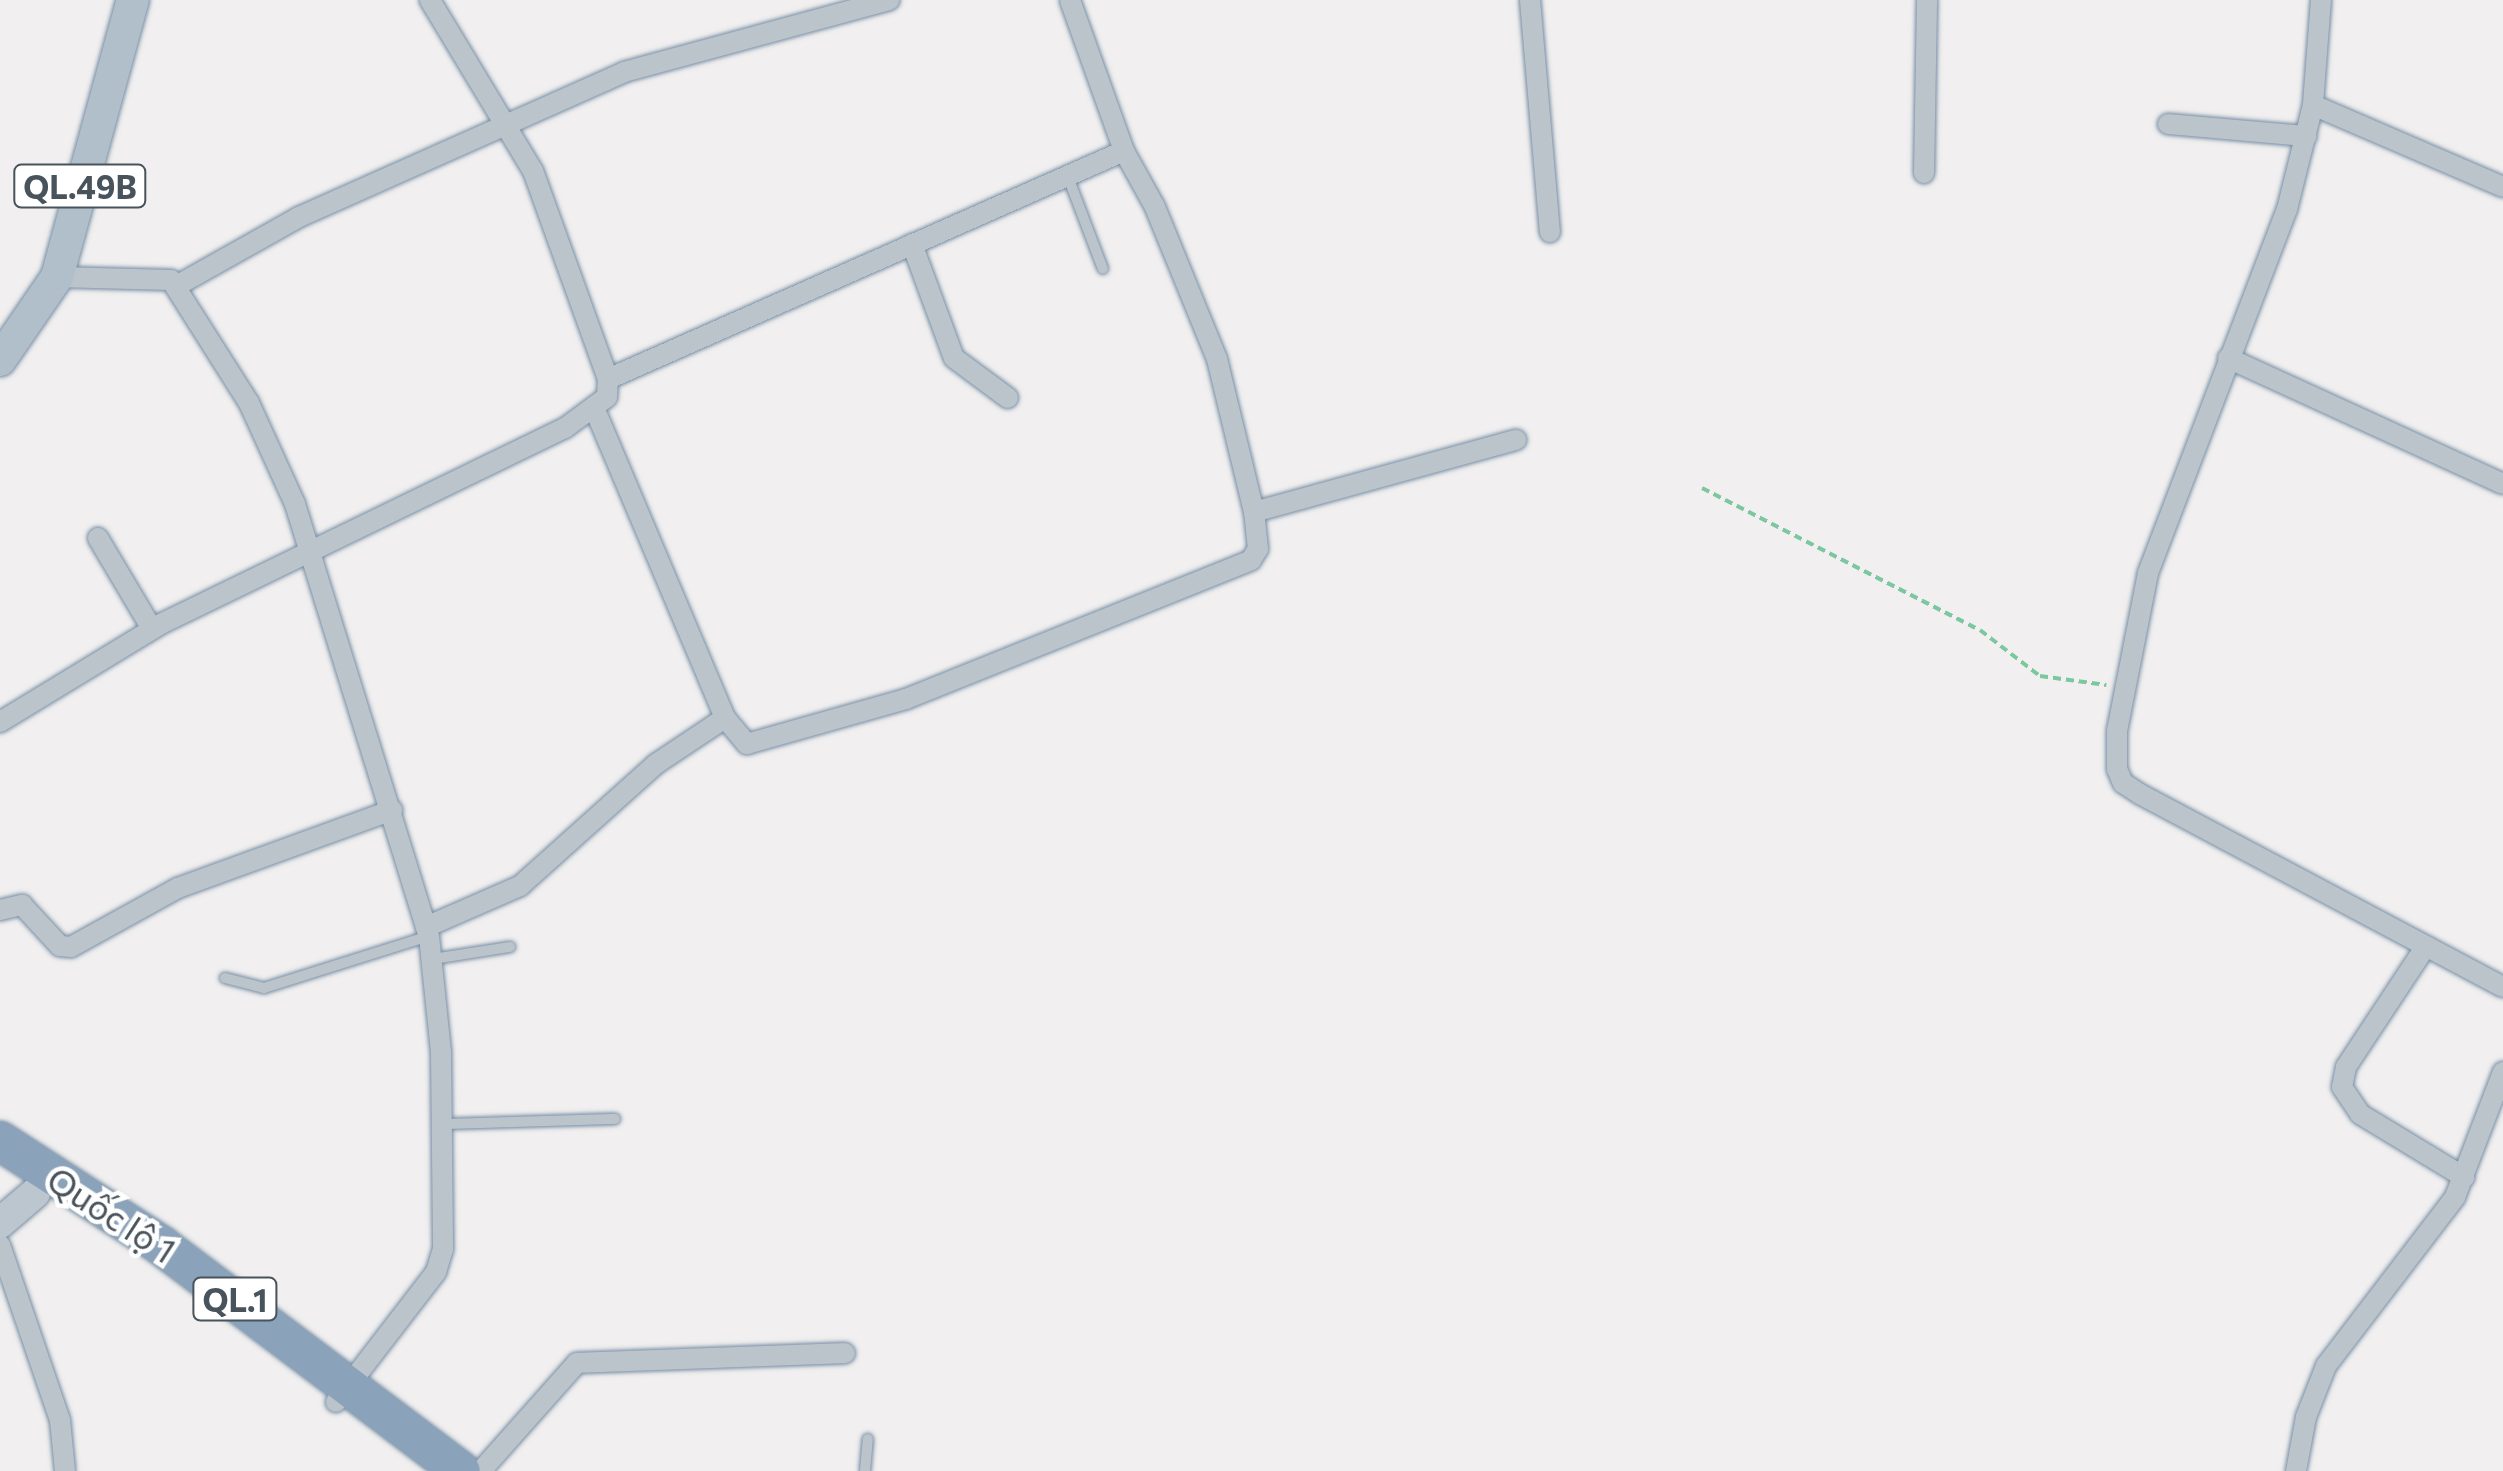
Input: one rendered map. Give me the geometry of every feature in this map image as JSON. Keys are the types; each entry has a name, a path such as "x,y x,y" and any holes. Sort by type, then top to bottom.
{"highway":[{"name":"Quốc lộ 1","path":"0,1141 162,1246 343,1392 420,1471"},
{"name":"Quốc lộ 1","path":"0,1172 159,1269 461,1471"}],"main road":[{"name":"QL.49B","path":"0,360 57,277 134,0"}],"street":[{"path":"0,722 152,629 595,410 607,396 608,379 533,171 430,0"},
{"path":"178,285 268,232 624,72 888,0"},
{"path":"595,410 724,718 741,742 764,743 976,673 1251,560 1258,542 1254,512 1217,359 1155,207 1124,151 1070,0"},
{"path":"1530,0 1550,232"},
{"path":"1924,173 1927,0"},
{"path":"2320,0 2313,106 2306,136 2272,254 2228,358 2148,573 2116,753 2123,783 2503,987"},
{"path":"2313,106 2503,186"},
{"path":"2168,124 2306,136"},
{"path":"608,379 1124,151"},
{"path":"912,244 954,358 1008,398"},
{"path":"57,277 157,276 178,285 258,420 310,549 428,932 443,1124 440,1262 343,1392"},
{"path":"2228,358 2503,484"},
{"path":"1254,512 1516,440"},
{"path":"98,538 152,629"},
{"path":"428,932 520,886 656,764 724,718"},
{"path":"0,910 22,904 60,946 71,947 178,888 392,810"},
{"path":"2426,946 2346,1067 2342,1087 2360,1114 2464,1177"},
{"path":"2296,1471 2306,1417 2326,1366 2441,1218 2464,1177 2503,1072"},
{"path":"0,1223 35,1193"},
{"path":"0,1245 60,1420 65,1471"},
{"path":"481,1471 578,1362 845,1353"}],"lane":[{"path":"1068,177 1102,268"},
{"path":"225,978 264,988 428,932"},
{"path":"433,959 510,947"},
{"path":"443,1124 615,1118"},
{"path":"865,1471 868,1439"}],"path":[{"path":"1702,488 1980,630 2040,676 2087,678 2124,694"}]}
